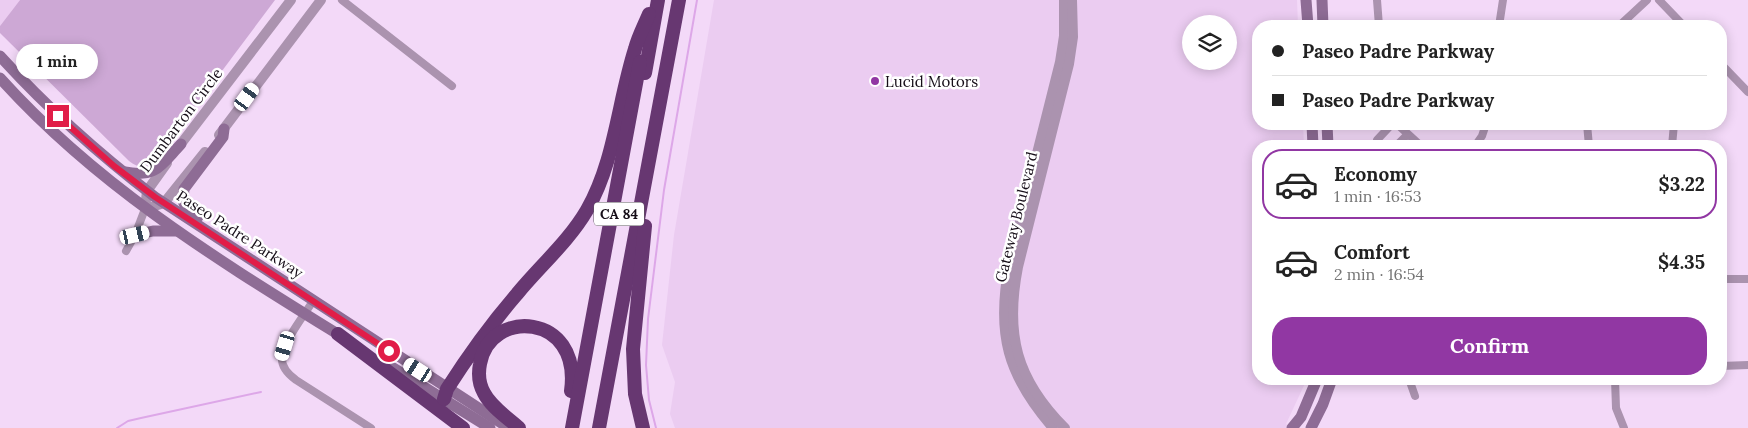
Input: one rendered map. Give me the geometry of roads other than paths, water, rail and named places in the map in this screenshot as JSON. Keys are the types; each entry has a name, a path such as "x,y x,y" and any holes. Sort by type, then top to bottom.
{"highway":[{"name":"CA 84","path":"572,428 652,0"},
{"name":"CA 84","path":"579,428 658,0"},
{"name":"CA 84","path":"601,428 607,385 679,0"},
{"path":"445,394 466,359 498,316 561,245 588,209 607,162 635,49 649,14"},
{"path":"643,428 632,372 633,349 659,105"},
{"path":"519,428 485,395 479,384 479,370 486,347 507,330 521,326 546,330 557,338 570,357 573,371 566,428"},
{"path":"338,334 463,428"}],"main road":[{"path":"1306,0 1308,20"},
{"path":"1322,0 1323,20"},
{"name":"Paseo Padre Parkway","path":"0,56 47,105 122,172 147,191 313,300 490,428"},
{"name":"Paseo Padre Parkway","path":"0,78 36,116 71,148 102,175 175,231 338,334 509,428"},
{"path":"224,129 223,137 184,189 183,200 187,210 277,270 280,278"},
{"path":"122,172 146,174 156,170 181,144"},
{"path":"135,235 153,231 175,231"},
{"path":"1298,424 1315,385"},
{"path":"1314,427 1330,385"}],"street":[{"name":"Dumbarton Circle","path":"146,209 147,191 291,0"},
{"path":"126,251 146,209 164,203 224,129 321,0"},
{"path":"342,0 452,86"},
{"name":"Gateway Boulevard","path":"1052,428 1021,386 1006,342 1003,317 1004,292 1009,265 1060,62 1064,36 1064,0"},
{"name":"Gateway Boulevard","path":"1065,428 1042,402 1029,382 1014,340 1012,317 1013,293 1018,267 1068,64 1072,37 1072,0"},
{"path":"1377,0 1378,20"},
{"path":"1500,20 1503,0"},
{"path":"1625,20 1647,0"},
{"path":"1659,0 1678,20"},
{"path":"1727,70 1748,92"},
{"path":"1377,140 1386,130"},
{"path":"1403,130 1414,140"},
{"path":"1402,140 1407,134"},
{"path":"1727,279 1748,278"},
{"path":"313,300 285,346 282,357 283,366 288,375 371,428"},
{"path":"1727,366 1748,365"},
{"path":"1411,385 1415,396"},
{"path":"1615,385 1616,408 1624,428"},
{"path":"1298,424 1314,427"}],"waterway":[{"path":"656,428 649,400 646,365 648,319 664,190 697,0"},
{"path":"117,428 128,421 261,392"}],"place":[{"name":"Lucid Motors","path":"875,81"}]}
